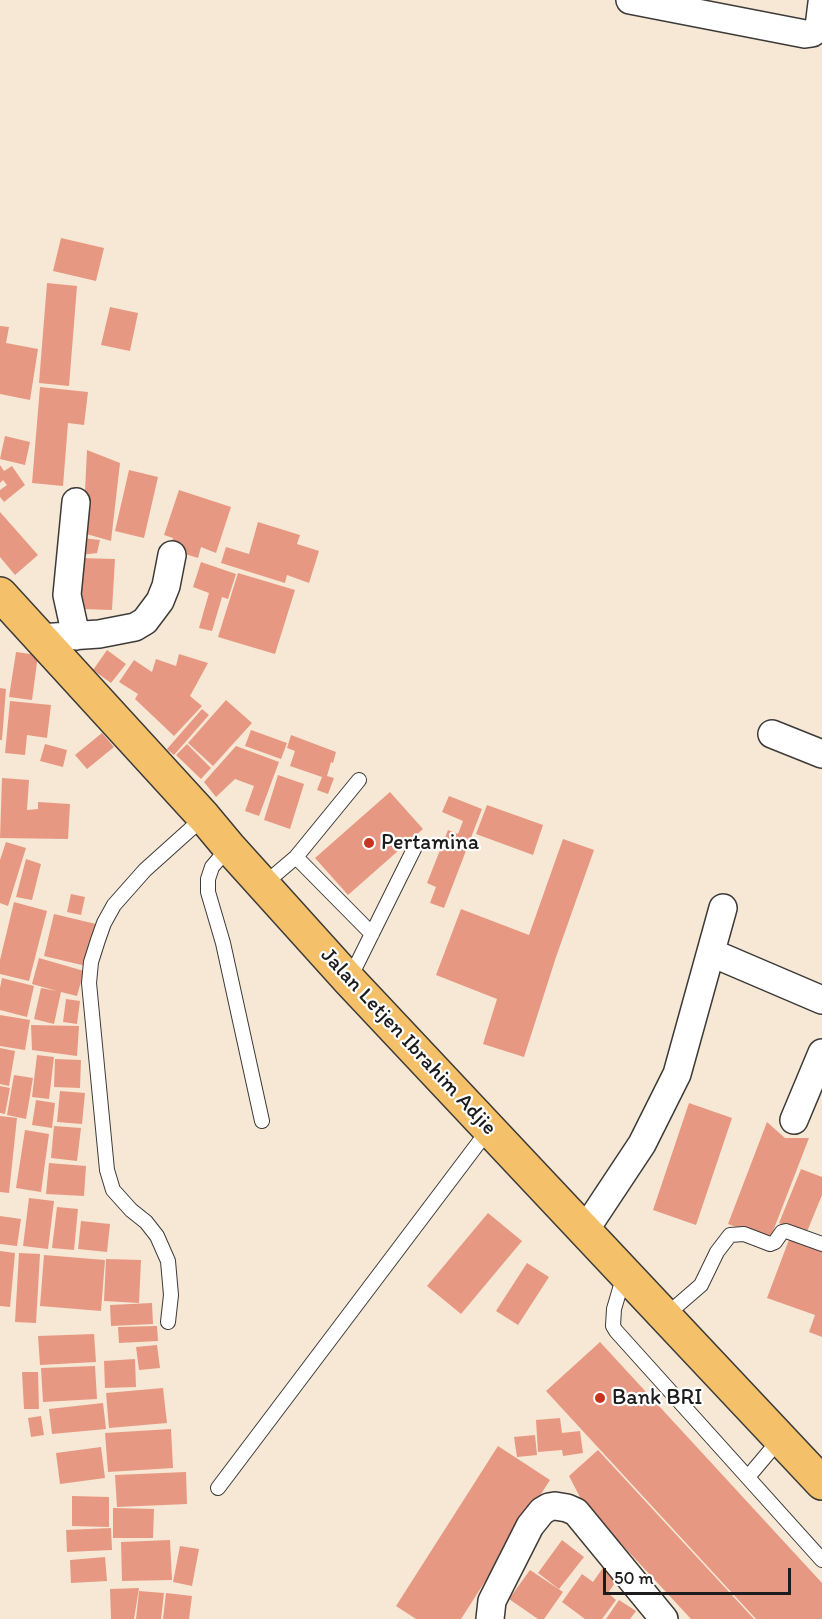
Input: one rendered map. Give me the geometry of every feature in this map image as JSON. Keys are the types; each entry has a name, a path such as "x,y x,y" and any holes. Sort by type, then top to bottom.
{"main road":[{"name":"Jalan Letjen Ibrahim Adjie","path":"0,594 349,980 822,1483"}],"street":[{"path":"630,0 805,34 812,33 819,27 822,3"},
{"path":"76,502 68,595 76,636"},
{"path":"40,638 122,630 135,627 145,621 160,602 166,586 172,555"},
{"path":"772,734 822,754"},
{"path":"585,1230 642,1144 668,1095 683,1056 723,908"},
{"path":"712,953 822,1000"},
{"path":"794,1120 822,1053"},
{"path":"490,1619 492,1601 530,1527 542,1511 555,1506 576,1512 664,1619"}],"lane":[{"path":"263,885 296,857 359,780"},
{"path":"168,1322 171,1295 168,1261 158,1236 113,1190 107,1170 89,983 91,962 98,940 114,905 145,870 204,817"},
{"path":"349,980 416,845"},
{"path":"228,847 212,867 208,879 208,892 223,943 261,1121"},
{"path":"296,857 372,934"},
{"path":"219,1488 489,1129"},
{"path":"664,1317 701,1285 717,1252 730,1235 744,1234 770,1244 786,1231 822,1244"},
{"path":"624,1273 614,1309 613,1326 822,1560"},
{"path":"748,1477 780,1439"}],"building":[{"path":"61,238 104,248 96,281 53,271"},
{"path":"47,283 77,286 69,386 39,383"},
{"path":"110,307 138,313 130,351 101,345"},
{"path":"0,326 9,327 6,343 38,349 30,400 0,394"},
{"path":"40,387 88,392 84,425 68,423 63,486 32,483"},
{"path":"5,436 30,442 25,465 0,459"},
{"path":"87,450 120,463 111,541 83,533"},
{"path":"0,465 4,471 12,466 25,485 4,502 0,497 0,490 7,485 3,480 0,483"},
{"path":"129,470 158,477 144,538 115,531"},
{"path":"179,490 231,507 216,553 201,547 198,558 169,549 173,538 164,535"},
{"path":"0,512 38,555 15,575 0,557"},
{"path":"258,522 300,535 297,544 319,551 309,583 287,575 285,583 221,563 226,547 249,554"},
{"path":"82,538 100,540 97,553 81,555"},
{"path":"79,558 115,559 112,610 81,609"},
{"path":"201,562 236,574 228,599 222,597 212,631 199,628 209,593 193,587"},
{"path":"238,573 295,590 275,654 218,637"},
{"path":"107,650 126,664 111,683 93,670"},
{"path":"16,652 38,655 32,700 9,697"},
{"path":"179,654 208,663 190,696 202,706 174,736 135,699 138,694 119,682 134,660 152,672 156,659 176,666"},
{"path":"0,688 6,689 2,740 0,740"},
{"path":"226,700 252,723 213,766 188,743"},
{"path":"10,701 51,705 47,738 27,735 25,755 5,753"},
{"path":"202,709 209,715 174,755 167,749"},
{"path":"251,730 287,743 281,759 245,746"},
{"path":"102,733 114,747 87,769 75,755"},
{"path":"291,735 336,752 327,776 334,778 328,794 317,790 322,777 290,766 295,751 287,748"},
{"path":"45,744 67,750 63,767 40,761"},
{"path":"187,744 211,768 201,779 176,755"},
{"path":"236,746 279,762 259,816 245,811 254,786 235,779 216,797 204,782"},
{"path":"278,775 304,784 290,829 264,820"},
{"path":"2,778 29,780 27,810 38,809 38,802 70,804 68,839 0,838"},
{"name":"Pertamina","path":"390,792 423,829 348,895 315,858"},
{"path":"449,796 482,809 444,908 430,903 436,887 427,883 448,830 458,834 463,821 442,812"},
{"path":"487,805 543,825 533,855 476,834"},
{"path":"563,839 594,850 524,1057 483,1044 497,999 436,975 461,909 529,935"},
{"path":"6,842 26,848 8,906 0,903 0,860"},
{"path":"26,859 41,864 32,900 16,897"},
{"path":"71,894 85,897 81,915 67,912"},
{"path":"14,902 47,911 29,981 0,974 0,960"},
{"path":"54,914 96,924 86,966 44,956"},
{"path":"39,958 84,971 77,996 61,992 54,1024 34,1019 41,988 57,991 32,984"},
{"path":"2,978 34,986 27,1017 0,1010"},
{"path":"66,999 80,1001 77,1024 63,1022"},
{"path":"0,1015 30,1020 25,1050 0,1046"},
{"path":"31,1025 79,1026 77,1056 32,1050"},
{"path":"0,1048 15,1051 9,1086 0,1084"},
{"path":"37,1055 54,1057 49,1099 32,1097"},
{"path":"55,1059 81,1060 80,1088 54,1087"},
{"path":"14,1075 33,1078 26,1119 7,1115"},
{"path":"0,1086 10,1088 5,1114 0,1113"},
{"path":"60,1091 85,1093 82,1124 57,1122"},
{"path":"36,1100 55,1103 52,1128 32,1125"},
{"path":"689,1103 732,1118 696,1225 653,1210"},
{"path":"0,1116 17,1118 9,1193 0,1192"},
{"path":"767,1122 785,1138 809,1138 770,1239 728,1224"},
{"path":"54,1126 81,1128 77,1161 51,1158"},
{"path":"25,1130 49,1134 41,1192 16,1188"},
{"path":"49,1163 86,1166 84,1196 46,1194"},
{"path":"801,1169 822,1177 822,1195 806,1234 779,1223"},
{"path":"29,1198 54,1201 48,1249 23,1246"},
{"path":"57,1207 78,1209 74,1250 52,1248"},
{"path":"488,1213 522,1241 461,1314 427,1286"},
{"path":"0,1216 21,1219 17,1246 0,1244"},
{"path":"81,1221 110,1224 107,1252 78,1249"},
{"path":"790,1237 822,1249 822,1337 809,1332 815,1315 767,1298"},
{"path":"0,1251 15,1253 10,1307 0,1306"},
{"path":"19,1253 40,1254 36,1323 15,1322"},
{"path":"44,1255 105,1260 101,1311 40,1306"},
{"path":"106,1259 141,1260 139,1303 104,1301"},
{"path":"527,1263 549,1277 518,1325 496,1311"},
{"path":"152,1303 153,1324 111,1326 110,1305"},
{"path":"157,1326 158,1341 119,1343 118,1327"},
{"path":"94,1334 96,1362 40,1365 38,1336"},
{"path":"600,1342 822,1583 822,1619 756,1619 546,1391"},
{"path":"157,1345 160,1368 139,1370 136,1347"},
{"path":"135,1359 136,1387 105,1388 104,1361"},
{"path":"95,1366 97,1399 43,1402 41,1368"},
{"path":"22,1372 38,1372 39,1409 24,1409"},
{"path":"163,1388 167,1423 109,1428 106,1393"},
{"path":"103,1403 106,1429 52,1434 49,1409"},
{"path":"41,1416 44,1435 31,1437 28,1418"},
{"path":"560,1418 562,1433 580,1431 583,1453 563,1456 562,1450 538,1452 536,1420"},
{"path":"171,1429 173,1468 108,1472 105,1433"},
{"path":"535,1435 537,1455 517,1457 514,1437"},
{"path":"498,1446 550,1480 461,1619 416,1619 396,1606"},
{"path":"101,1447 105,1478 60,1484 56,1453"},
{"path":"598,1450 754,1619 691,1619 583,1503 569,1476"},
{"path":"186,1472 187,1504 117,1507 115,1475"},
{"path":"72,1496 109,1497 109,1527 72,1526"},
{"path":"113,1508 154,1509 153,1538 113,1538"},
{"path":"111,1528 112,1550 67,1552 66,1530"},
{"path":"170,1540 172,1580 122,1581 121,1542"},
{"path":"562,1540 584,1557 559,1589 538,1573"},
{"path":"180,1546 199,1549 192,1586 173,1582"},
{"path":"105,1557 107,1581 71,1583 70,1560"},
{"path":"607,1562 621,1574 608,1593 616,1600 602,1619 585,1619 562,1602 582,1574 593,1582"},
{"path":"530,1570 563,1592 544,1619 538,1619 509,1599"},
{"path":"139,1588 134,1619 111,1619 110,1589"},
{"path":"139,1591 164,1593 161,1619 136,1619"},
{"path":"166,1593 192,1596 189,1619 163,1619"},
{"path":"619,1600 636,1611 630,1619 606,1619"}],"place":[{"name":"Pertamina","path":"369,843"},
{"name":"Bank BRI","path":"600,1398"}]}
